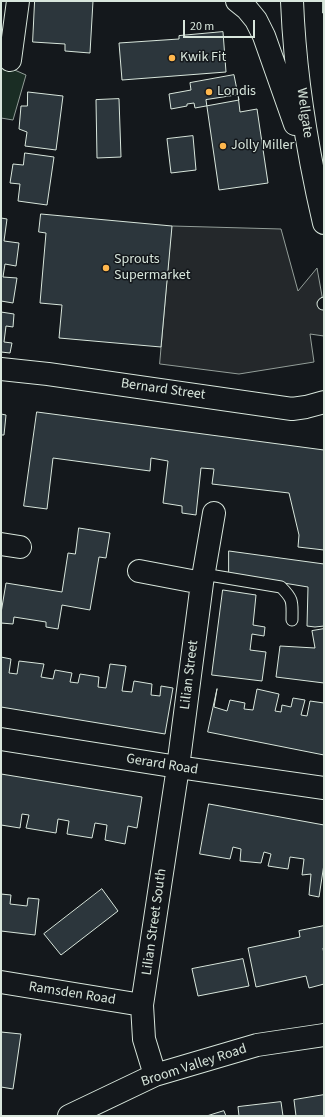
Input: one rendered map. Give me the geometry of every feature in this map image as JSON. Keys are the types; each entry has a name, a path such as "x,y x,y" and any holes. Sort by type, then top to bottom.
{"street":[{"path":"10,60 18,1"},
{"path":"237,1 247,9 256,20 264,36 313,175"},
{"name":"Wellgate","path":"292,1 294,41 313,175 324,223"},
{"name":"Bernard Street","path":"1,369 48,374 292,408 306,407 324,402"},
{"name":"Lilian Street","path":"178,767 202,579 214,513"},
{"path":"139,572 202,579"},
{"name":"Gerard Road","path":"1,739 324,788"},
{"name":"Lilian Street South","path":"155,1075 144,1039 142,1005 178,767"},
{"name":"Ramsden Road","path":"1,982 142,1005"},
{"name":"Broom Valley Road","path":"69,1116 155,1075 257,1045 324,1035"}],"lane":[{"path":"202,579 281,587 290,596 292,603 292,620"}],"green space":[{"path":"1,64 26,75 13,120 1,118"}],"shaded area":[{"path":"172,226 281,229 298,291 317,268 324,307 324,336 310,334 314,362 239,374 160,364"}],"building":[{"path":"35,1 93,1 90,53 65,51 65,44 33,42"},
{"path":"324,1 324,13 323,13"},
{"name":"Kwik Fit","path":"223,32 226,72 122,80 119,43 179,39 179,36"},
{"name":"Londis","path":"234,75 239,100 195,108 194,103 171,109 169,94 191,90 190,83"},
{"path":"28,92 63,96 56,150 25,146 27,132 19,129 21,106 27,106"},
{"path":"238,95 240,112 257,109 268,183 219,190 206,100"},
{"path":"119,99 121,157 97,158 96,100"},
{"path":"193,136 196,170 171,173 167,139"},
{"path":"25,153 54,157 47,205 18,201 20,184 10,183 13,164 23,165"},
{"name":"Sprouts Supermarket","path":"41,214 172,226 161,347 59,338 62,305 40,303 46,233 39,232"},
{"path":"1,218 7,219 4,241 19,243 16,266 5,264 3,277 17,278 13,303 1,301"},
{"path":"1,312 14,314 13,327 6,326 4,342 12,343 10,353 1,352"},
{"path":"37,412 324,450 324,550 298,547 299,535 289,493 212,484 214,469 201,468 196,515 182,513 182,506 163,503 168,461 151,458 150,471 53,458 47,509 24,506"},
{"path":"1,414 6,415 4,435 1,435"},
{"path":"79,528 110,533 106,558 99,557 90,610 62,605 58,629 46,627 46,622 14,617 13,624 1,623 1,613 6,583 62,592 68,553 75,554"},
{"path":"229,551 324,564 324,626 307,626 308,587 229,574"},
{"path":"223,590 256,595 253,625 265,627 264,636 252,634 250,650 266,652 262,681 212,675"},
{"path":"324,629 324,683 276,677 280,646 315,648 312,631"},
{"path":"1,657 11,659 9,673 17,674 19,661 44,664 41,677 53,679 55,670 72,673 70,682 78,683 80,674 99,677 98,687 106,688 110,664 126,666 122,691 132,692 134,681 152,684 151,695 160,696 161,686 173,688 165,734 1,707"},
{"path":"217,689 214,707 227,711 230,700 245,703 244,709 253,710 257,689 279,694 275,711 281,712 282,705 291,707 293,698 305,700 301,715 307,716 310,701 324,703 324,755 208,732"},
{"path":"1,774 142,797 137,828 128,826 125,844 105,840 107,825 95,823 92,838 67,834 69,821 58,819 56,833 26,828 29,815 22,814 20,828 1,825"},
{"path":"209,804 324,825 324,864 319,897 309,895 311,874 302,875 304,859 290,857 288,869 268,866 271,854 264,852 261,863 240,861 241,849 233,847 230,859 200,854"},
{"path":"102,889 118,911 61,955 44,934"},
{"path":"1,894 11,895 10,904 27,906 28,898 39,899 35,935 1,931"},
{"path":"324,926 324,984 309,988 306,976 256,987 248,948 300,937 299,931"},
{"path":"243,959 249,986 198,996 192,969"},
{"path":"1,1032 21,1034 13,1089 1,1087"},
{"path":"324,1095 324,1116 296,1116 294,1100"},
{"path":"281,1102 283,1116 239,1116 238,1107"},
{"path":"224,1111 226,1116 207,1116"}],"place":[{"name":"Kwik Fit","path":"172,58"},
{"name":"Londis","path":"209,92"},
{"name":"Jolly Miller","path":"223,146"},
{"name":"Sprouts Supermarket","path":"106,268"}]}
